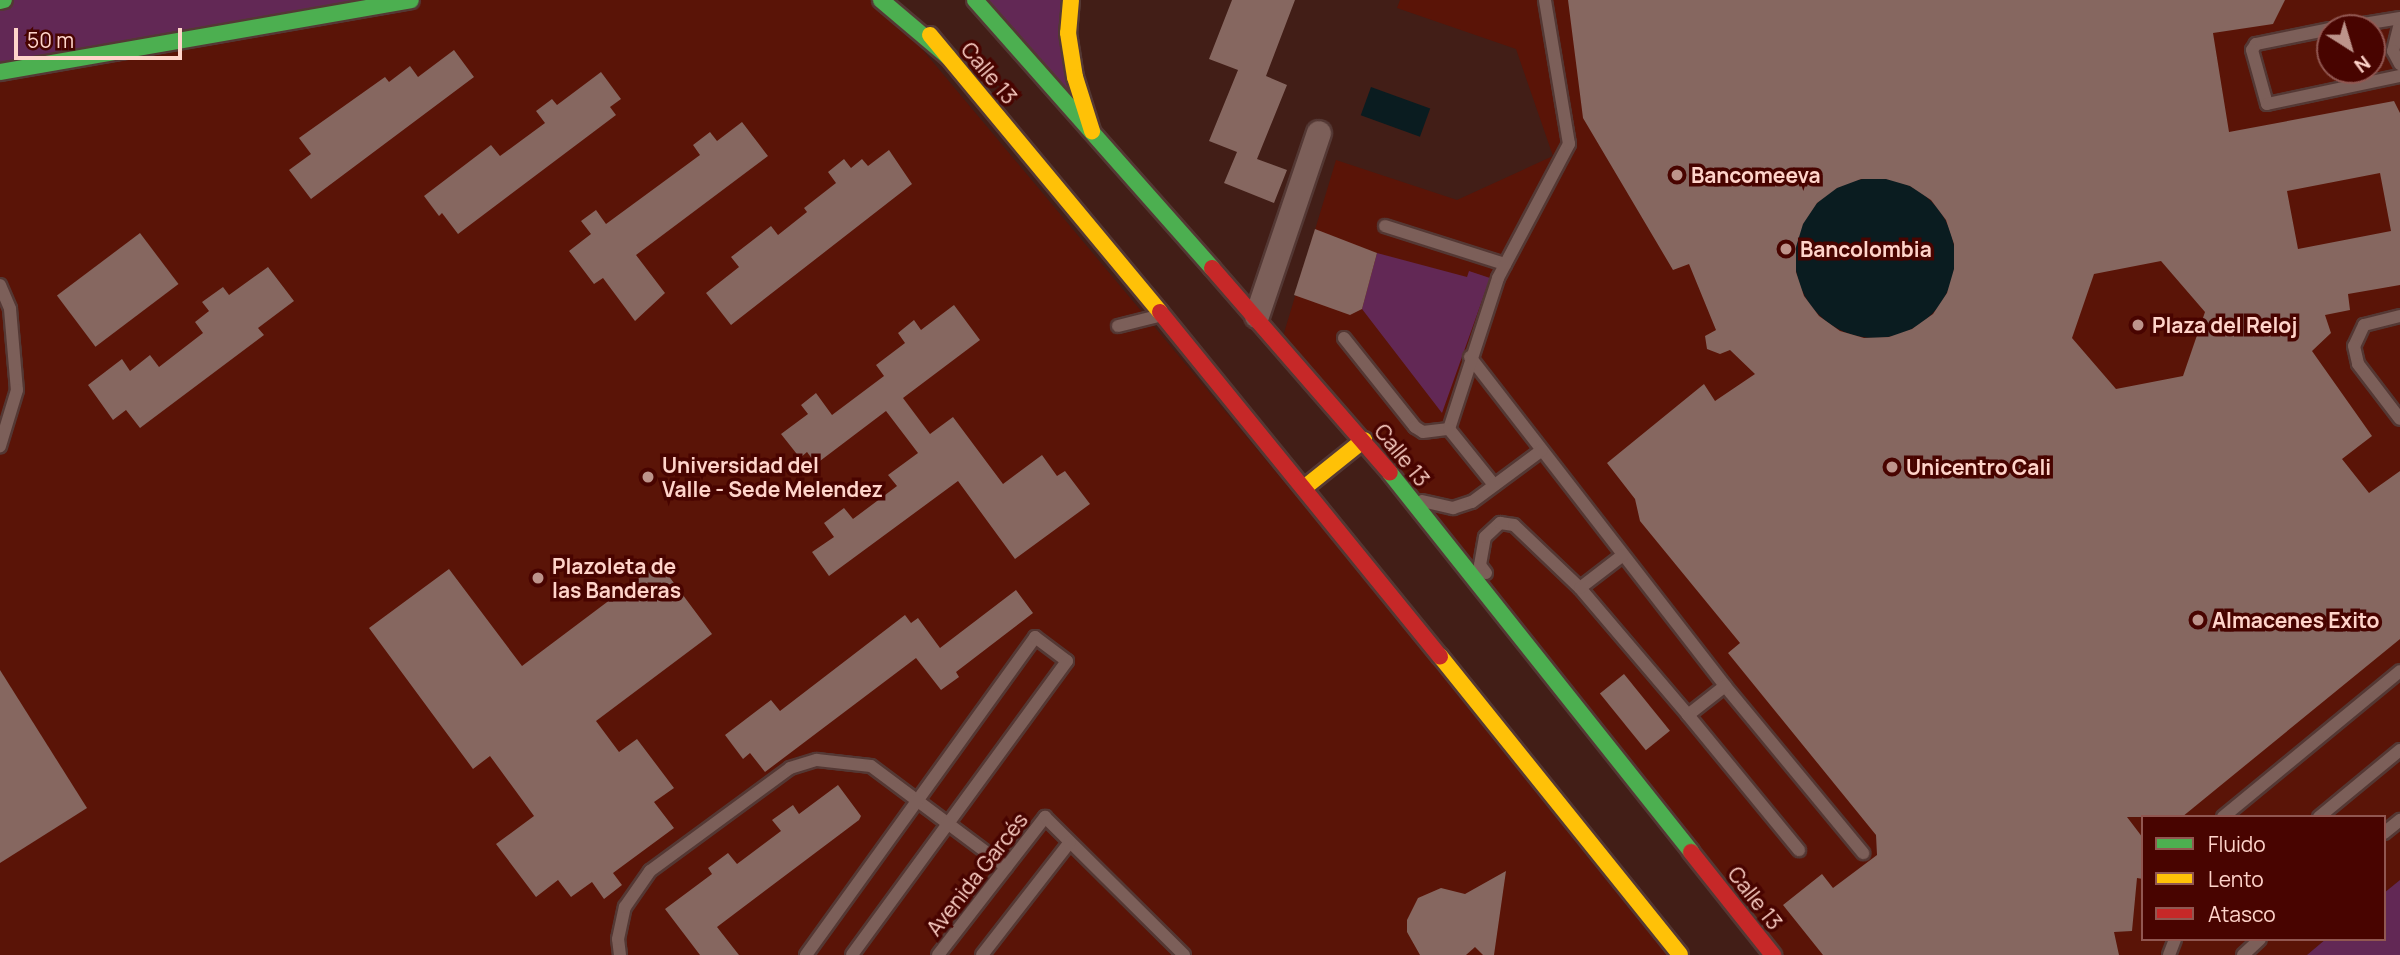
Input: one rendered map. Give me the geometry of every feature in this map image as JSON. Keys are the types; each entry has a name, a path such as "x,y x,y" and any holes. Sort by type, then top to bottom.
{"main road":[{"path":"0,72 411,0"},
{"path":"881,0 947,55"},
{"name":"Calle 13","path":"902,0 1304,488 1680,955"},
{"name":"Calle 13","path":"975,0 1364,440 1773,955"},
{"path":"1071,0 1068,33 1074,77 1092,131"},
{"path":"1304,488 1364,440"}],"street":[{"path":"1257,316 1319,133"}],"lane":[{"path":"1448,429 1505,264 1569,144 1545,0"},
{"path":"2400,23 2393,51 2400,64"},
{"path":"2316,33 2256,44 2252,50 2267,104 2362,84"},
{"path":"1385,226 1505,264"},
{"path":"0,285 10,309 18,390 0,446"},
{"path":"1118,326 1160,315"},
{"path":"2400,316 2364,325 2354,346 2358,364 2400,419"},
{"path":"1344,338 1415,427 1423,432 1448,429"},
{"path":"1471,357 1725,686 1863,853"},
{"path":"1448,429 1494,485"},
{"path":"1406,494 1433,506 1453,508 1472,502 1542,450"},
{"path":"1517,631 1519,612 1480,565 1481,546 1494,526 1514,525 1580,588 1799,850"},
{"path":"1580,588 1623,555"},
{"path":"806,955 1035,637 1067,661 852,955"},
{"path":"2225,815 2400,671"},
{"path":"1688,715 1725,686"},
{"path":"2321,815 2400,751"},
{"path":"620,955 618,939 625,907 640,883 790,768 817,760 855,761 871,766 1006,867"},
{"name":"Avenida Garcés","path":"938,955 1045,817 1070,842"},
{"path":"2386,831 2400,820"},
{"path":"982,955 1070,842 1184,955"},
{"path":"2243,955 2258,941"}],"shaded area":[{"path":"0,0 411,0 0,72"},
{"name":"Universidad del Valle - Sede Melendez","path":"411,0 881,0 1680,955 0,955 0,72"},
{"path":"975,0 1071,0 1092,131"},
{"name":"Unicentro Cali","path":"1400,0 2400,0 2400,880 2386,891 2386,815 2141,815 2141,941 2324,941 2307,955 1773,955 1281,343 1336,160 1457,200 1553,156 1516,49 1397,8"},
{"path":"1371,87 1430,109 1420,137 1361,115"},
{"path":"1875,178 1905,184 1931,202 1949,228 1955,258 1949,288 1931,314 1905,332 1875,338 1845,332 1819,314 1801,288 1795,258 1801,228 1819,202 1845,184"},
{"path":"1377,253 1467,277 1469,271 1490,278 1442,413 1362,309"},
{"path":"2400,880 2400,955 2307,955 2324,941 2386,941 2386,891"}],"building":[{"path":"1232,0 1295,0 1266,76 1287,85 1257,159 1287,170 1274,203 1224,183 1237,152 1209,141 1238,70 1209,59"},
{"name":"Unicentro Cali","path":"1568,0 2285,0 2273,24 2213,33 2229,132 2394,101 2400,113 2400,285 2348,294 2350,310 2325,315 2331,333 2312,351 2372,436 2342,459 2369,493 2400,471 2400,639 2184,815 2127,817 2141,835 2141,879 2137,878 2132,931 2114,932 2119,955 1823,955 1783,905 1822,874 1833,888 1877,855 1876,835 1728,653 1740,643 1640,521 1635,499 1607,463 1704,384 1715,401 1755,374 1730,350 1720,354 1707,349 1705,336 1716,330 1689,264 1673,270 1583,118","holes":["2380,173 2391,231 2298,249 2287,191","1861,179 1886,179 1910,186 1931,200 1946,220 1954,244 1954,269 1947,293 1933,314 1912,329 1889,337 1864,338 1840,331 1819,316 1804,296 1796,272 1796,247 1803,224 1817,203 1837,188","2161,261 2205,312 2183,376 2116,389 2072,338 2094,274"]},
{"path":"454,50 474,77 311,199 289,170 311,154 299,138 385,77 389,82 410,66 418,77"},
{"path":"601,72 621,99 610,107 616,115 458,234 442,213 439,216 424,196 491,145 500,156 545,123 536,111 552,99 557,105"},
{"path":"742,122 768,156 636,255 665,293 635,321 603,278 594,284 569,251 591,234 581,221 596,210 606,224 700,155 693,145 710,132 717,141"},
{"path":"889,150 912,184 731,325 706,293 739,267 731,257 771,226 778,235 807,212 804,208 836,183 828,172 844,159 851,168 862,159 868,166"},
{"path":"1315,229 1377,253 1362,309 1350,315 1294,295"},
{"path":"140,233 179,284 95,347 57,296"},
{"path":"268,267 294,301 258,328 264,335 140,428 126,410 113,420 88,385 122,359 130,371 150,355 159,367 203,333 195,322 209,311 202,302 223,287 229,295"},
{"path":"954,305 980,340 903,398 930,434 953,417 1003,484 1042,455 1057,476 1065,471 1090,504 1015,559 958,481 829,576 812,552 834,537 824,523 844,508 853,519 897,486 888,475 918,453 886,411 816,464 807,452 800,458 781,434 808,414 801,405 816,393 832,415 884,376 876,365 905,343 898,333 914,320 921,330"},
{"path":"659,563 712,634 596,721 619,752 637,739 674,788 654,802 674,828 613,873 622,885 604,899 592,882 571,897 558,880 536,897 496,844 534,816 490,756 473,769 369,628 449,569 522,666"},
{"path":"1016,590 1033,613 956,672 959,677 941,690 916,658 765,772 750,753 743,759 725,735 771,700 780,711 905,615 911,623 918,618 940,648"},
{"path":"0,670 87,808 0,863"},
{"path":"1624,674 1670,731 1646,750 1600,694"},
{"path":"838,785 861,816 859,820 717,927 739,955 700,955 665,909 712,874 708,868 728,853 737,864 781,831 772,820 793,805 799,814"},
{"path":"1506,871 1494,955 1483,955 1475,947 1466,955 1420,955 1407,932 1407,920 1418,898 1441,888 1465,894"}],"traffic: fast":[{"path":"0,1 4,0"},
{"path":"0,72 411,0"},
{"path":"881,0 947,56"},
{"path":"975,0 1212,268"},
{"path":"1390,473 1691,852"}],"traffic: slow":[{"path":"1071,0 1068,33 1075,77 1092,131"},
{"path":"930,35 1160,312"},
{"path":"1304,488 1364,440"},
{"path":"1440,656 1680,955"}],"traffic: jam":[{"path":"1212,268 1390,473"},
{"path":"1160,312 1440,656"},
{"path":"1691,852 1773,955"}],"place":[{"name":"Bancomeeva","path":"1677,175"},
{"name":"Bancolombia","path":"1786,249"},
{"name":"Plaza del Reloj","path":"2138,325"},
{"name":"Unicentro Cali","path":"1892,467"},
{"name":"Universidad del Valle - Sede Melendez","path":"648,477"},
{"name":"Plazoleta de las Banderas","path":"538,578"},
{"name":"Almacenes Exito","path":"2198,620"}]}
